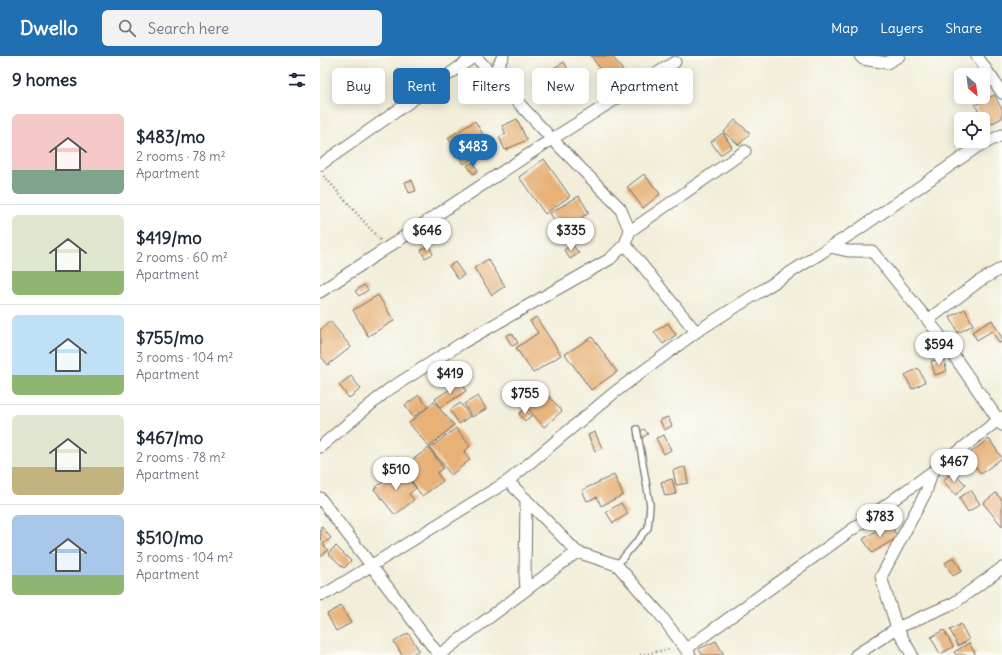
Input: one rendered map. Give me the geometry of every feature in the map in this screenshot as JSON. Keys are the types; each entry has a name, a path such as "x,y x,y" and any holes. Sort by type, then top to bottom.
{"street":[{"path":"321,168 475,56 486,68"},
{"path":"497,68 503,56"},
{"path":"860,56 863,59 887,63 899,56"},
{"path":"977,56 1002,93"},
{"path":"320,292 552,139 675,62"},
{"path":"520,104 620,208 630,231"},
{"path":"320,595 326,593 508,482 615,392 696,332 830,247 977,147 1002,135"},
{"path":"320,447 388,390 462,343 610,259 625,244 630,231 745,151"},
{"path":"625,244 696,332"},
{"path":"508,482 577,552 616,565 658,613 688,652 1001,420 928,320 872,251 848,251 830,247"},
{"path":"928,320 978,282 1002,268"},
{"path":"912,655 897,628 881,577 926,492 932,472"},
{"path":"320,498 439,655 577,552"},
{"path":"526,499 526,590"},
{"path":"856,655 897,628 954,602 1002,568"}],"lane":[{"path":"616,565 648,528 650,505 637,429"}],"path":[{"path":"321,168 387,248"},
{"path":"640,655 666,649 688,652"}],"building":[{"path":"591,56 612,56 621,68 599,68"},
{"path":"564,62 567,68 554,68"},
{"path":"994,95 1002,109 1002,118 990,124 990,112 979,112 975,105 990,104 990,97"},
{"path":"517,119 527,140 505,150 499,137 506,134 502,126"},
{"path":"735,120 750,133 739,145 724,132"},
{"path":"475,121 491,148 464,164 448,138"},
{"path":"723,133 732,147 720,155 711,142"},
{"path":"544,159 570,196 545,214 519,177"},
{"path":"473,162 478,171 473,174 467,165"},
{"path":"644,174 660,194 643,208 627,187"},
{"path":"412,180 416,191 409,193 405,182"},
{"path":"579,196 589,213 582,217 588,227 566,241 550,213"},
{"path":"572,244 579,253 570,259 564,250"},
{"path":"429,246 433,254 425,258 421,250"},
{"path":"488,259 505,286 492,295 474,268"},
{"path":"455,262 464,275 458,279 449,266"},
{"path":"364,285 368,290 359,296 355,291"},
{"path":"378,295 394,321 368,336 353,310"},
{"path":"965,309 973,325 958,333 950,317"},
{"path":"536,317 561,355 533,373 516,348 538,333 530,321"},
{"path":"992,320 1002,338 1002,342 999,343 992,331 977,340 972,332"},
{"path":"330,321 351,347 328,365 320,355 320,330"},
{"path":"668,323 676,335 663,344 654,332"},
{"path":"512,333 518,343 512,346 506,336"},
{"path":"592,337 617,372 591,390 565,354"},
{"path":"943,358 947,371 935,375 931,361"},
{"path":"918,368 925,382 912,389 905,375"},
{"path":"351,376 361,389 349,398 339,385"},
{"path":"461,382 466,391 440,408 435,399"},
{"path":"546,393 562,411 544,427 528,409"},
{"path":"419,395 428,407 413,417 405,405"},
{"path":"478,396 486,409 472,417 464,404"},
{"path":"434,402 454,425 429,447 409,423"},
{"path":"460,403 470,416 459,424 450,410"},
{"path":"524,409 531,416 525,421 519,414"},
{"path":"668,417 672,426 664,430 660,420"},
{"path":"456,428 470,446 464,452 470,460 451,475 430,448"},
{"path":"644,429 648,434 638,440 634,435"},
{"path":"595,432 602,448 595,451 588,435"},
{"path":"664,435 671,450 664,454 656,438"},
{"path":"989,439 1002,458 981,474 967,455"},
{"path":"429,448 443,468 437,473 443,481 422,496 402,467"},
{"path":"685,467 688,483 676,485 673,470"},
{"path":"400,468 416,488 409,494 414,500 395,515 374,489"},
{"path":"953,471 966,485 956,495 943,481"},
{"path":"614,475 623,495 601,506 597,497 587,501 582,490"},
{"path":"672,479 676,494 665,496 661,482"},
{"path":"971,490 980,504 968,512 959,498"},
{"path":"996,493 1002,500 1002,526 983,503"},
{"path":"621,503 628,514 613,523 606,512"},
{"path":"889,523 898,537 872,553 863,539"},
{"path":"321,526 331,538 323,544 328,550 320,557"},
{"path":"336,546 351,561 344,568 328,553"},
{"path":"954,557 962,571 953,576 945,563"},
{"path":"341,606 351,623 336,631 327,614"},
{"path":"961,624 969,640 958,646 950,630"},
{"path":"944,630 953,647 940,654 931,637"},
{"path":"408,633 419,650 411,655 402,655 394,642"},
{"path":"716,641 724,655 702,655 699,649"},
{"path":"969,643 976,655 956,655 954,652"}]}
